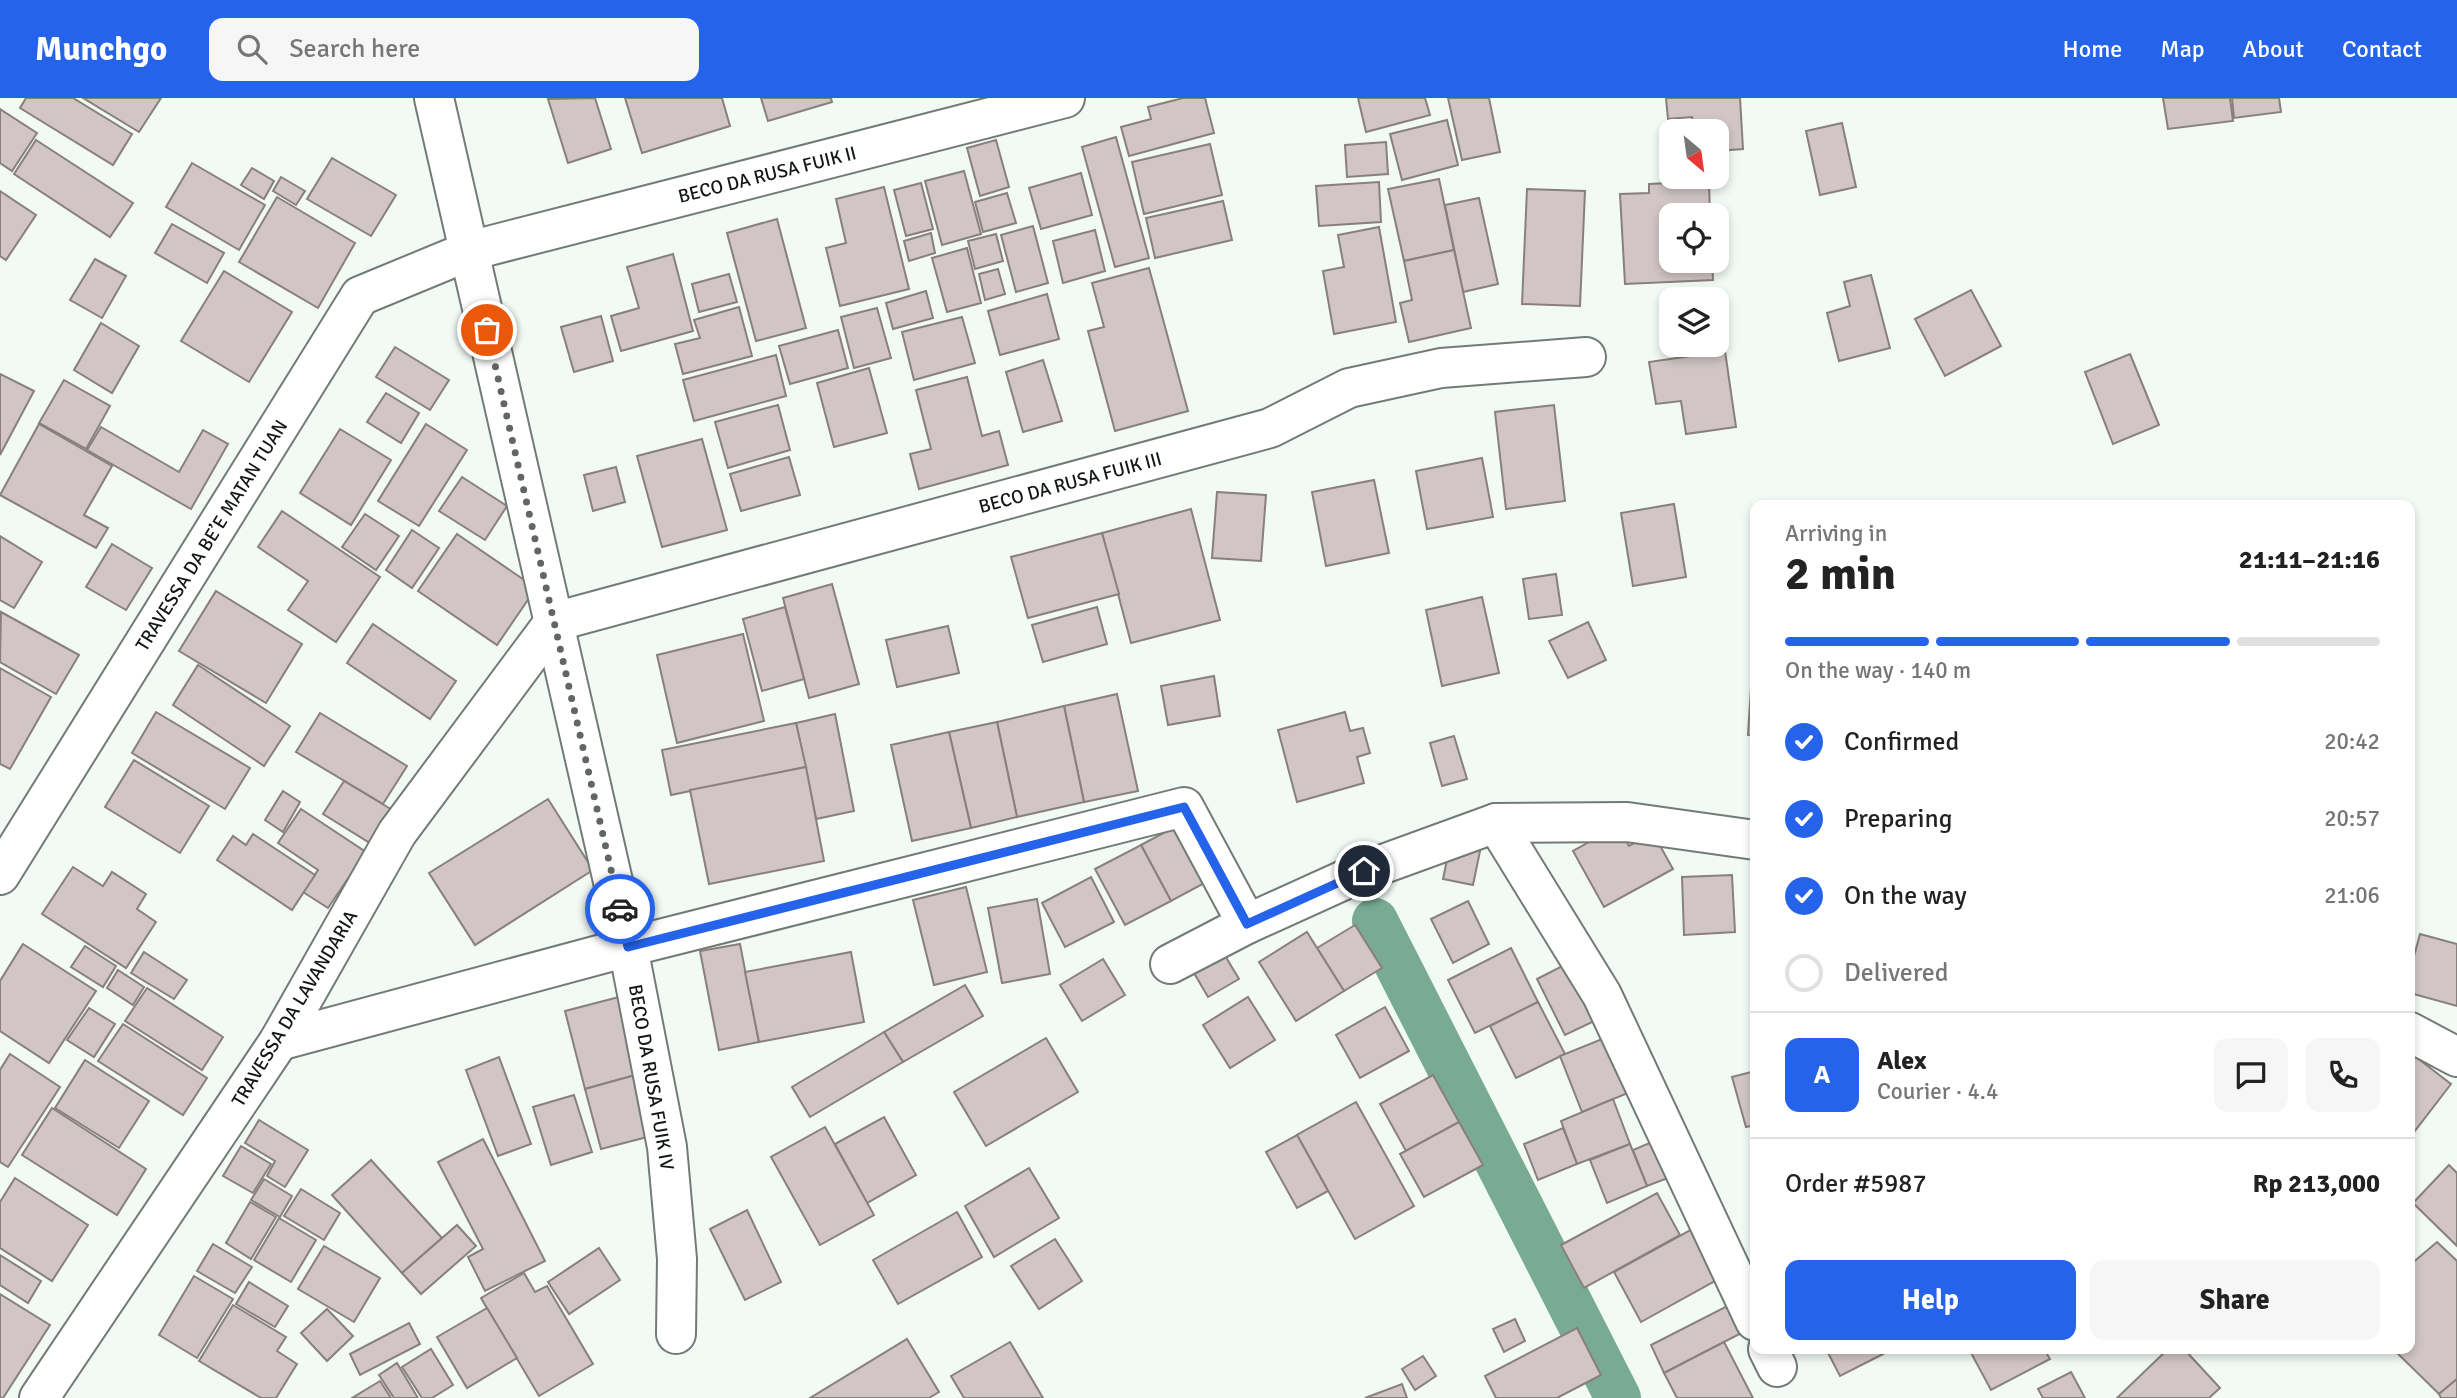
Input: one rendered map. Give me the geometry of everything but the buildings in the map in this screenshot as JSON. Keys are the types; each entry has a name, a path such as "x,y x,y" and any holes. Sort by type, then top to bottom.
{"street":[{"name":"BECO DA RUSA FUIK IV","path":"434,98 628,947 667,1147 677,1259 676,1334"},
{"name":"BECO DA RUSA FUIK II","path":"469,251 1065,98"},
{"name":"TRAVESSA DA BE’E MATAN TUAN","path":"0,875 360,296 469,251"},
{"name":"BECO DA RUSA FUIK III","path":"555,622 1269,428 1349,388 1441,368 1586,357"},
{"name":"TRAVESSA DA LAVANDARIA","path":"39,1398 279,1041 397,834 555,622"},
{"path":"279,1041 628,947 1184,807 1247,924"},
{"path":"1170,964 1247,924 1364,871 1496,823 1627,822 1750,838"},
{"path":"1496,823 1602,995 1750,1310"},
{"path":"2415,1035 2457,1057"}],"waterway":[{"path":"1375,921 1618,1398"}],"way so far":[{"path":"487,330 620,909"}],"route":[{"path":"620,909 628,947 1184,807 1247,924 1364,871"}]}
